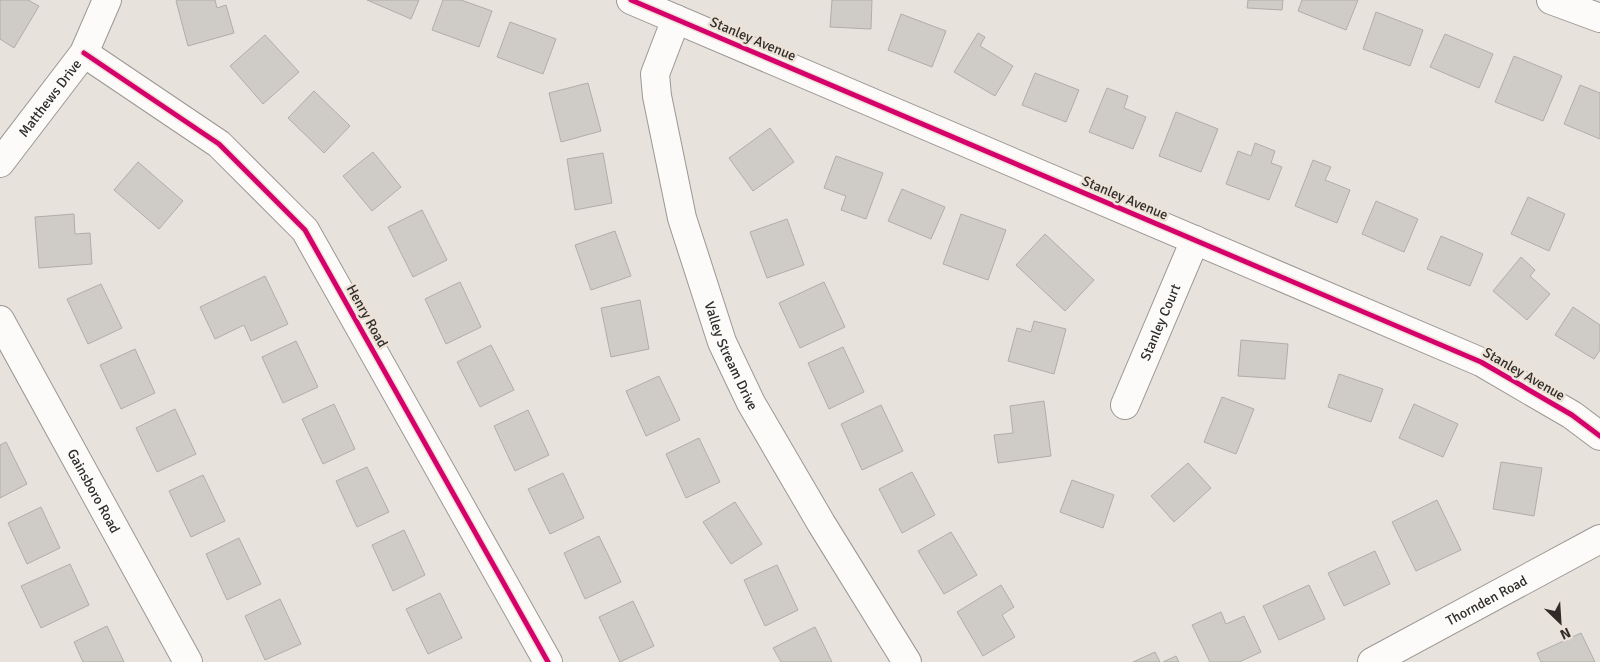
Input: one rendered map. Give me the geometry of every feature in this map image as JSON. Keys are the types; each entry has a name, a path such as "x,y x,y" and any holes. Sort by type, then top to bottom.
{"street":[{"name":"Matthews Drive","path":"0,163 84,53 107,0"},
{"name":"Stanley Avenue","path":"631,0 1481,362 1572,415 1600,436"},
{"path":"1551,0 1600,18"},
{"name":"Valley Stream Drive","path":"676,19 655,74 657,96 682,218 722,342 751,403 821,523 907,662"},
{"name":"Henry Road","path":"84,53 219,144 305,230 540,659"},
{"name":"Stanley Court","path":"1125,405 1195,240"},
{"name":"Gainsboro Road","path":"0,320 188,662"},
{"name":"Thornden Road","path":"1372,662 1600,539"}],"building":[{"path":"0,0 28,0 39,6 14,48 0,39"},
{"path":"215,0 217,8 226,5 234,33 188,46 176,1"},
{"path":"367,0 419,0 411,19"},
{"path":"443,0 461,0 492,11 479,47 432,30"},
{"path":"832,0 872,0 871,29 830,27"},
{"path":"1248,0 1283,0 1282,10 1247,8"},
{"path":"1302,0 1358,0 1346,30 1298,11"},
{"path":"1376,12 1423,30 1410,66 1363,49"},
{"path":"901,14 946,31 932,67 888,50"},
{"path":"510,22 556,39 543,74 497,57"},
{"path":"978,33 985,37 980,46 1013,66 995,96 954,72"},
{"path":"1445,34 1493,54 1479,88 1430,67"},
{"path":"265,35 299,72 263,104 230,66"},
{"path":"1514,56 1562,76 1543,121 1495,102"},
{"path":"1035,73 1079,90 1066,122 1022,105"},
{"path":"588,83 601,131 561,142 549,93"},
{"path":"1580,85 1600,93 1600,139 1564,124"},
{"path":"1107,88 1128,96 1124,108 1146,117 1133,149 1089,132"},
{"path":"314,91 350,126 324,153 288,118"},
{"path":"1176,112 1218,129 1201,172 1159,156"},
{"path":"770,128 794,162 753,191 729,158"},
{"path":"1255,143 1275,151 1271,163 1282,167 1269,200 1226,184 1238,151 1251,156"},
{"path":"373,152 401,187 372,211 343,176"},
{"path":"603,153 612,203 575,210 567,159"},
{"path":"836,156 883,173 866,219 841,210 846,196 824,188"},
{"path":"1313,160 1331,167 1325,180 1350,190 1337,223 1295,206"},
{"path":"138,162 183,201 159,229 114,190"},
{"path":"902,189 945,207 931,239 888,221"},
{"path":"1528,197 1565,214 1549,251 1511,234"},
{"path":"1376,201 1418,219 1404,252 1362,234"},
{"path":"422,210 447,260 413,277 388,227"},
{"path":"74,214 75,234 90,233 92,264 39,268 35,217"},
{"path":"961,214 1006,230 988,280 943,264"},
{"path":"787,219 804,265 767,278 750,232"},
{"path":"615,231 631,276 591,290 575,245"},
{"path":"1045,234 1094,280 1065,311 1016,265"},
{"path":"1441,236 1483,254 1470,286 1427,269"},
{"path":"1521,257 1535,270 1530,276 1550,294 1527,320 1493,291"},
{"path":"265,276 288,324 251,341 244,325 215,339 200,307"},
{"path":"460,282 481,327 446,344 425,299"},
{"path":"824,282 845,327 800,348 779,303"},
{"path":"101,284 122,328 88,344 67,299"},
{"path":"640,300 649,349 611,357 601,308"},
{"path":"1573,307 1600,325 1600,350 1594,359 1555,335"},
{"path":"1034,321 1066,329 1054,374 1008,361 1017,328 1031,332"},
{"path":"1241,340 1288,344 1285,379 1238,376"},
{"path":"296,341 318,387 283,403 262,357"},
{"path":"491,345 514,390 480,407 457,362"},
{"path":"843,347 864,392 829,409 808,363"},
{"path":"135,349 155,393 121,409 100,365"},
{"path":"1339,374 1383,389 1371,422 1328,407"},
{"path":"659,376 680,420 646,436 626,391"},
{"path":"1222,397 1254,409 1236,454 1204,442"},
{"path":"1044,401 1051,456 998,463 994,435 1013,433 1010,406"},
{"path":"334,404 355,449 323,464 302,419"},
{"path":"1414,404 1458,424 1443,457 1399,438"},
{"path":"881,405 903,451 862,470 841,424"},
{"path":"175,409 196,454 157,472 136,428"},
{"path":"528,410 549,455 515,471 494,426"},
{"path":"699,438 720,482 686,498 666,454"},
{"path":"6,442 27,484 0,498 0,445"},
{"path":"1501,462 1542,468 1534,516 1493,509"},
{"path":"1188,463 1211,488 1174,522 1151,496"},
{"path":"367,467 389,512 357,527 336,481"},
{"path":"912,472 935,515 902,533 879,489"},
{"path":"563,473 584,518 550,534 528,489"},
{"path":"203,475 225,521 191,537 169,491"},
{"path":"1072,480 1114,495 1103,528 1060,512"},
{"path":"1437,500 1461,550 1416,571 1392,522"},
{"path":"735,502 762,544 731,564 703,522"},
{"path":"41,507 60,548 27,564 8,523"},
{"path":"404,530 425,575 393,591 372,545"},
{"path":"951,532 977,575 944,594 918,551"},
{"path":"599,536 621,582 585,599 564,553"},
{"path":"239,538 261,584 227,600 206,554"},
{"path":"1375,551 1390,584 1344,606 1328,573"},
{"path":"70,564 89,605 41,628 21,586"},
{"path":"777,565 798,610 765,626 744,580"},
{"path":"1001,585 1014,607 1002,615 1015,637 983,656 957,612"},
{"path":"1309,585 1325,619 1279,640 1263,606"},
{"path":"440,593 462,638 428,654 406,609"},
{"path":"280,599 301,644 265,660 245,616"},
{"path":"633,601 654,646 620,662 599,617"},
{"path":"1221,612 1226,624 1244,616 1261,652 1239,662 1210,662 1192,625"},
{"path":"107,626 124,662 83,662 74,642"},
{"path":"815,627 832,662 781,662 773,648"},
{"path":"1581,633 1595,662 1541,662 1537,653"},
{"path":"1155,652 1160,662 1133,662"},
{"path":"1176,656 1179,662 1163,662"}],"cycle path":[{"path":"631,0 1481,362 1572,415 1600,436"},
{"path":"84,53 219,144 305,230 548,662"}]}
